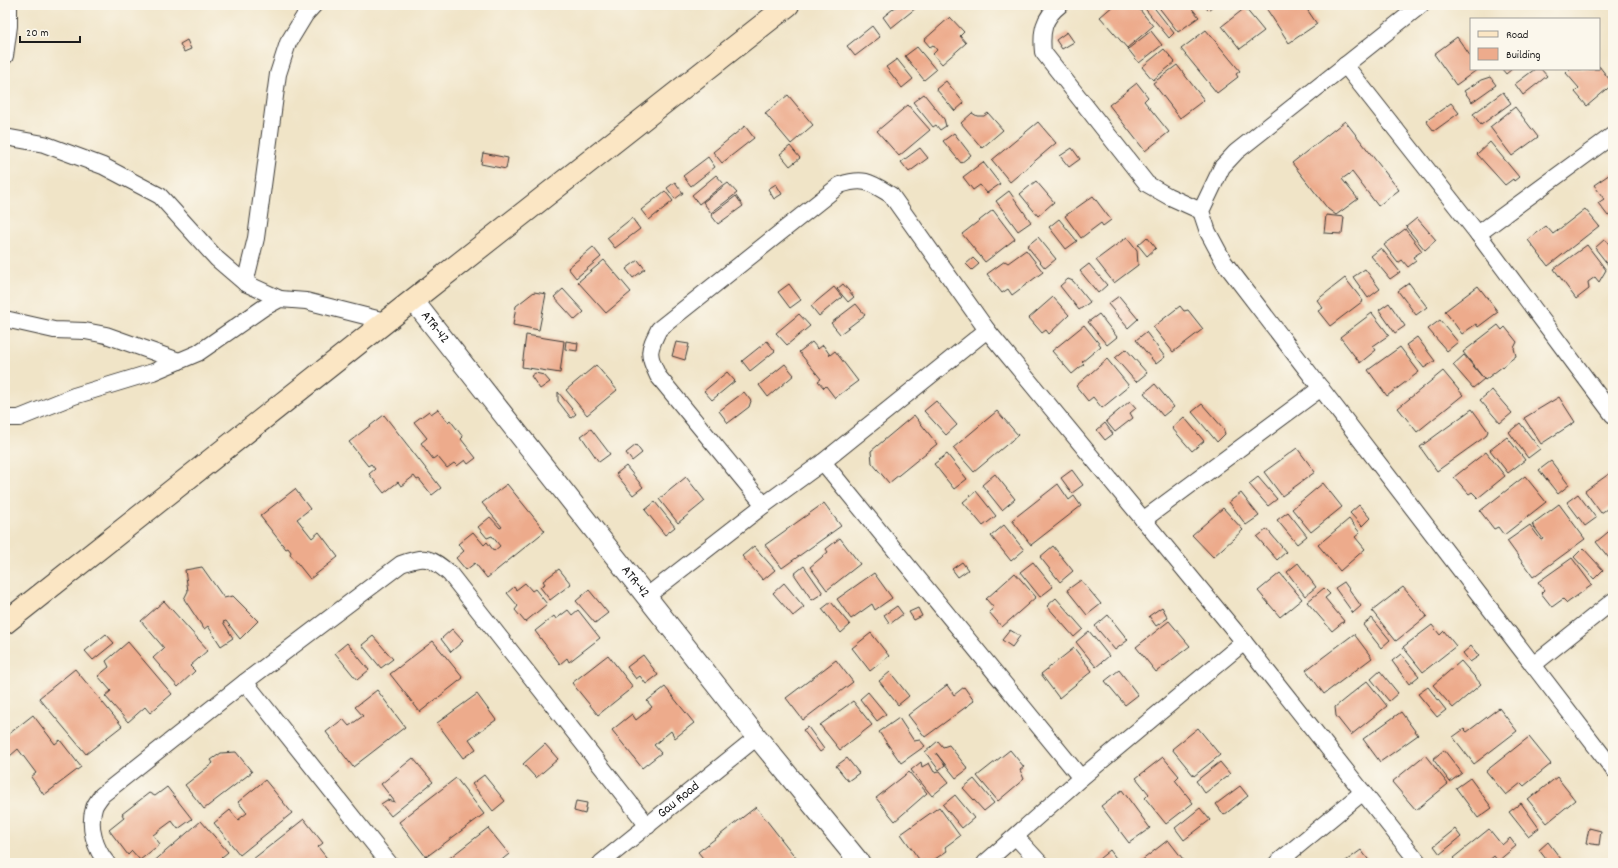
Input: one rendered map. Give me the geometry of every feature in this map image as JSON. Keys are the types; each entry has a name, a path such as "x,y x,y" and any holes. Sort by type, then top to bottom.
{"main road":[{"path":"5,623 385,321 788,5"}],"street":[{"path":"5,56 9,26 8,5"},
{"path":"245,283 256,238 278,74 288,43 305,15 314,5"},
{"path":"1060,5 1052,11 1046,22 1041,37 1043,52 1147,184 1168,196 1202,210"},
{"path":"1421,5 1236,152 1222,167 1202,210 1208,232 1224,262 1613,770"},
{"path":"1345,66 1478,234 1613,415"},
{"path":"1478,234 1613,135"},
{"path":"5,138 52,146 103,166 160,196 217,259 245,283 280,300 306,301 385,321"},
{"path":"764,504 658,376 651,362 650,347 659,329 840,185 855,180 873,184 891,195 987,330 1244,642 1419,863"},
{"path":"5,418 19,418 74,396 152,372 198,353 262,308 280,300"},
{"name":"ATR-42","path":"413,300 757,737 860,863"},
{"path":"5,319 54,330 85,331 106,335 179,361"},
{"path":"647,596 764,504 823,462 987,330"},
{"path":"1144,520 1321,388"},
{"path":"823,462 1081,778"},
{"path":"107,863 100,854 94,840 92,825 94,808 102,795 245,682 401,564 418,558 429,559 439,564 450,574 648,826"},
{"path":"1533,665 1613,601"},
{"path":"985,863 1081,778 1244,642"},
{"path":"245,682 389,863"},
{"name":"Gau Road","path":"601,863 757,737"},
{"path":"1277,863 1362,792"},
{"path":"1016,837 1040,863"}],"building":[{"path":"898,5 914,5 916,8 891,28 883,17"},
{"path":"1114,5 1136,5 1153,26 1127,48 1100,17"},
{"path":"1142,5 1152,5 1174,33 1169,38"},
{"path":"1157,5 1189,5 1199,17 1178,32"},
{"path":"1203,5 1214,5 1208,10"},
{"path":"1264,5 1304,5 1317,24 1289,43"},
{"path":"1245,8 1264,31 1240,49 1222,26"},
{"path":"950,17 964,32 960,36 966,43 942,64 933,54 937,50 933,45 930,47 924,40"},
{"path":"872,26 880,37 855,56 847,46"},
{"path":"1206,30 1240,71 1236,74 1238,77 1217,93 1181,49"},
{"path":"1151,31 1162,45 1139,63 1128,49"},
{"path":"1067,32 1074,42 1062,49 1056,40"},
{"path":"1457,37 1470,56 1470,70 1477,70 1456,85 1434,54"},
{"path":"187,40 191,49 184,52 180,44"},
{"path":"917,47 936,70 924,80 905,56"},
{"path":"1164,49 1175,62 1153,80 1142,67"},
{"path":"897,59 913,79 902,88 886,67"},
{"path":"1177,65 1204,100 1180,118 1153,83"},
{"path":"1600,67 1613,84 1587,106 1575,92 1579,88 1566,73 1569,70 1600,70"},
{"path":"1503,70 1511,70 1506,74"},
{"path":"1534,70 1542,70 1547,76 1523,95 1515,84"},
{"path":"1490,77 1496,85 1472,102 1464,91 1481,80"},
{"path":"946,81 964,103 955,111 936,89"},
{"path":"1137,83 1148,97 1144,101 1169,132 1145,151 1109,105"},
{"path":"1503,92 1511,103 1481,125 1473,114"},
{"path":"924,94 944,119 946,126 940,130 936,125 933,127 913,102"},
{"path":"788,95 813,125 791,144 765,113"},
{"path":"1451,103 1459,113 1434,131 1426,121"},
{"path":"908,105 930,130 899,156 877,131"},
{"path":"1515,107 1538,137 1512,156 1490,127"},
{"path":"972,113 977,116 984,116 988,113 1003,130 982,148 961,123"},
{"path":"1345,121 1399,190 1378,206 1352,172 1342,179 1358,199 1336,215 1328,209 1292,163"},
{"path":"1038,122 1056,143 1010,182 992,160"},
{"path":"745,126 754,138 722,163 713,152"},
{"path":"954,133 971,155 961,163 943,141"},
{"path":"1490,142 1519,177 1514,181 1513,179 1505,185 1477,154"},
{"path":"790,146 800,158 790,166 780,154"},
{"path":"920,148 928,158 909,172 901,162"},
{"path":"1072,148 1080,159 1069,167 1060,156"},
{"path":"483,153 508,158 506,169 481,164"},
{"path":"708,157 715,167 691,186 683,176"},
{"path":"983,162 1000,184 987,193 980,185 973,190 963,177"},
{"path":"1613,172 1613,213 1608,216 1598,203 1604,199 1594,185"},
{"path":"716,175 724,184 699,204 692,195"},
{"path":"1036,181 1054,202 1038,216 1020,194"},
{"path":"675,182 683,193 675,199 667,188"},
{"path":"728,183 737,193 711,213 703,202"},
{"path":"776,184 782,194 774,199 768,189"},
{"path":"665,191 673,201 649,220 641,210"},
{"path":"1009,191 1031,222 1018,231 996,201"},
{"path":"736,196 743,206 718,224 711,215"},
{"path":"1093,196 1111,220 1103,226 1101,223 1081,238 1065,216"},
{"path":"1585,209 1599,226 1548,266 1528,240 1546,226 1553,234"},
{"path":"993,210 1015,239 985,262 962,234"},
{"path":"1326,215 1344,217 1342,234 1324,233"},
{"path":"632,218 640,229 615,248 607,238"},
{"path":"1417,218 1436,240 1425,250 1406,227"},
{"path":"1059,219 1077,241 1066,249 1049,227"},
{"path":"1405,229 1422,251 1413,257 1416,261 1408,267 1402,260 1398,263 1384,245"},
{"path":"1038,237 1056,259 1045,268 1027,246"},
{"path":"1127,237 1137,250 1138,265 1114,283 1096,260"},
{"path":"1147,237 1156,248 1147,256 1138,245"},
{"path":"1605,239 1613,249 1613,271 1595,248"},
{"path":"1587,245 1606,270 1599,282 1595,277 1588,282 1589,289 1576,299 1554,269"},
{"path":"593,247 601,257 576,278 568,268"},
{"path":"1381,248 1400,272 1390,279 1371,256"},
{"path":"1026,250 1043,272 1012,295 1008,289 1002,293 987,274 1005,261 1008,263"},
{"path":"973,258 979,264 972,270 966,264"},
{"path":"604,260 631,292 606,313 578,282"},
{"path":"638,260 645,269 633,278 626,269"},
{"path":"1089,264 1107,285 1098,293 1080,271"},
{"path":"1365,269 1380,289 1368,298 1353,277"},
{"path":"1345,278 1363,301 1330,326 1318,311 1323,308 1317,300"},
{"path":"1068,279 1073,281 1090,302 1079,310 1060,286"},
{"path":"1409,283 1427,307 1416,315 1398,291"},
{"path":"789,284 801,300 790,308 778,292"},
{"path":"843,284 854,297 848,302 837,289"},
{"path":"1478,286 1498,312 1478,327 1476,324 1462,334 1445,311"},
{"path":"834,287 842,297 819,316 811,306"},
{"path":"563,289 584,312 575,320 554,297"},
{"path":"534,292 546,294 539,330 513,325 516,306"},
{"path":"1119,296 1138,319 1128,328 1108,304"},
{"path":"1053,297 1069,315 1049,334 1046,330 1042,333 1029,318"},
{"path":"1389,303 1405,326 1395,333 1379,310"},
{"path":"856,304 865,315 840,334 831,323"},
{"path":"1180,306 1184,311 1188,310 1203,329 1173,352 1153,327"},
{"path":"1372,313 1389,335 1373,346 1376,350 1360,363 1340,337"},
{"path":"799,314 810,326 787,345 776,333"},
{"path":"1099,314 1117,337 1107,345 1088,322"},
{"path":"1440,320 1458,342 1447,351 1428,329"},
{"path":"1084,325 1101,346 1082,362 1084,364 1072,374 1052,351"},
{"path":"1498,325 1502,330 1505,327 1517,342 1514,348 1516,356 1485,380 1463,352"},
{"path":"1146,332 1165,357 1156,364 1136,340"},
{"path":"526,335 564,341 560,373 522,367"},
{"path":"1417,337 1435,361 1424,368 1406,345"},
{"path":"566,341 578,343 577,351 565,349"},
{"path":"767,341 775,351 750,371 742,361"},
{"path":"676,342 689,344 685,360 672,356"},
{"path":"812,342 818,349 823,345 830,355 835,351 858,381 835,398 826,386 824,388 818,381 821,379 799,352"},
{"path":"1400,347 1419,372 1387,396 1368,370"},
{"path":"1126,349 1147,373 1136,382 1115,358"},
{"path":"1464,355 1484,379 1473,388 1453,365"},
{"path":"1107,359 1129,386 1102,408 1093,397 1088,401 1076,386"},
{"path":"785,364 794,375 768,397 759,385"},
{"path":"596,365 617,390 587,415 566,390"},
{"path":"1443,371 1463,395 1417,432 1398,408"},
{"path":"727,372 735,381 712,400 704,391"},
{"path":"535,373 544,375 550,382 540,389 531,376"},
{"path":"1155,384 1174,407 1163,416 1144,393"},
{"path":"1492,390 1512,413 1500,423 1480,400"},
{"path":"558,392 576,414 571,418 558,401"},
{"path":"744,392 751,401 749,407 728,423 719,411"},
{"path":"1559,397 1575,422 1541,444 1524,418"},
{"path":"936,401 957,425 946,435 924,411"},
{"path":"1130,401 1136,408 1130,413 1133,418 1115,432 1106,421"},
{"path":"1202,404 1223,428 1225,434 1217,442 1192,412"},
{"path":"438,409 448,422 450,420 463,437 461,439 476,458 468,464 465,460 457,466 454,463 447,468 437,456 433,459 421,443 427,438 414,422 429,411 431,414"},
{"path":"1472,409 1488,431 1486,436 1437,471 1420,447"},
{"path":"997,411 1018,435 974,472 953,448"},
{"path":"384,415 441,488 432,495 419,479 417,480 414,476 401,486 398,482 384,493 369,474 375,469 371,464 368,466 349,442"},
{"path":"914,415 937,444 889,483 872,463 871,451"},
{"path":"1184,417 1204,441 1192,451 1172,428"},
{"path":"1105,423 1113,434 1105,440 1097,430"},
{"path":"1520,423 1540,449 1528,458 1509,432"},
{"path":"591,429 610,454 599,462 581,436"},
{"path":"1507,437 1525,460 1508,473 1490,450"},
{"path":"636,445 642,453 632,461 626,453"},
{"path":"1297,448 1315,472 1282,496 1264,472"},
{"path":"1486,452 1505,476 1478,498 1472,492 1469,494 1454,477"},
{"path":"947,454 967,479 954,489 934,464"},
{"path":"1551,461 1569,485 1558,494 1539,470"},
{"path":"626,466 643,487 633,495 616,474"},
{"path":"1072,470 1083,485 1072,493 1061,478"},
{"path":"1613,471 1613,505 1601,513 1585,491"},
{"path":"995,474 1015,499 1002,510 982,485"},
{"path":"1525,476 1546,502 1504,535 1498,527 1494,529 1480,511"},
{"path":"686,477 705,501 678,523 659,499"},
{"path":"1258,477 1277,499 1268,506 1249,484"},
{"path":"1323,483 1342,507 1311,532 1292,509"},
{"path":"507,484 545,531 487,578 475,563 466,570 456,558 464,551 458,544 473,532 484,545 487,542 494,551 500,546 492,536 487,538 478,527 490,517 500,528 502,527 482,503"},
{"path":"1058,484 1069,500 1074,496 1081,506 1031,545 1012,520"},
{"path":"295,489 310,509 297,519 312,538 319,532 338,557 310,579 290,554 291,552 288,548 286,549 260,516"},
{"path":"976,491 996,516 983,526 963,502"},
{"path":"1241,493 1259,516 1246,525 1229,502"},
{"path":"1578,494 1596,518 1585,526 1567,502"},
{"path":"655,502 675,527 665,535 645,510"},
{"path":"824,503 841,526 782,568 765,545"},
{"path":"1559,504 1585,539 1533,577 1507,541 1530,525 1541,540 1543,539 1532,524"},
{"path":"1359,505 1370,518 1362,526 1350,513"},
{"path":"1223,508 1243,530 1213,557 1192,535"},
{"path":"1288,512 1307,536 1297,544 1277,520"},
{"path":"1349,519 1360,533 1355,537 1365,549 1340,571 1318,545"},
{"path":"1004,525 1024,550 1011,561 991,536"},
{"path":"1613,528 1613,563 1596,542"},
{"path":"1267,529 1286,552 1277,560 1257,537"},
{"path":"840,538 860,564 827,590 810,567 828,552 826,549"},
{"path":"754,546 775,570 763,580 742,556"},
{"path":"1053,546 1073,571 1060,582 1040,557"},
{"path":"1583,548 1603,570 1594,579 1574,557"},
{"path":"1572,558 1592,585 1567,603 1563,599 1552,607 1541,593 1544,590 1538,582"},
{"path":"962,562 968,570 958,577 952,569"},
{"path":"1033,562 1053,587 1040,597 1020,572"},
{"path":"1298,563 1316,587 1305,596 1287,572"},
{"path":"804,566 823,593 812,600 794,574"},
{"path":"202,567 224,598 233,596 258,621 240,639 226,621 223,622 233,638 221,646 208,626 204,629 184,599 188,591 185,570"},
{"path":"559,569 571,584 550,600 540,587 545,584 543,581"},
{"path":"874,573 892,598 875,610 872,604 851,619 837,599"},
{"path":"1015,573 1036,597 1002,627 989,612 994,608 986,599"},
{"path":"1280,573 1302,599 1280,617 1258,591"},
{"path":"1081,580 1101,604 1087,615 1067,590"},
{"path":"1344,582 1361,606 1353,613 1335,588"},
{"path":"525,583 532,591 535,589 547,604 525,622 515,610 518,606 507,593 514,587 516,590"},
{"path":"784,583 804,607 793,616 773,593"},
{"path":"1403,587 1427,616 1396,641 1372,611"},
{"path":"1324,588 1330,594 1325,598 1344,621 1332,631 1307,602"},
{"path":"589,590 608,613 595,623 576,601"},
{"path":"1056,598 1083,629 1074,637 1047,606"},
{"path":"164,601 208,650 190,666 195,671 178,687 153,658 164,648 141,621"},
{"path":"831,602 850,625 841,633 822,609"},
{"path":"897,606 903,614 890,624 884,615"},
{"path":"1162,607 1168,618 1156,626 1149,616"},
{"path":"918,608 922,616 914,620 909,612"},
{"path":"568,610 572,615 578,610 600,638 569,662 567,658 560,664 535,631 554,616 556,619"},
{"path":"1108,615 1128,640 1115,650 1095,626"},
{"path":"1372,618 1390,640 1381,648 1363,625"},
{"path":"1169,621 1190,646 1156,672 1136,647"},
{"path":"1432,625 1440,635 1444,631 1456,646 1423,672 1403,647"},
{"path":"452,629 463,641 451,652 441,639"},
{"path":"1010,630 1020,636 1012,647 1002,640"},
{"path":"1089,631 1109,656 1096,667 1076,642"},
{"path":"871,633 889,656 870,671 852,648"},
{"path":"106,634 114,643 93,660 85,651"},
{"path":"1354,634 1372,658 1324,694 1306,670"},
{"path":"373,636 393,659 381,668 362,645"},
{"path":"433,641 463,678 420,712 390,674"},
{"path":"128,642 172,694 150,713 145,707 128,722 105,696 111,691 98,676 109,667 106,661"},
{"path":"347,643 369,670 357,680 335,653"},
{"path":"1471,646 1479,656 1470,662 1463,653"},
{"path":"1074,648 1092,671 1059,698 1041,674"},
{"path":"1401,654 1419,676 1409,684 1392,661"},
{"path":"608,655 633,687 598,715 572,683"},
{"path":"643,655 658,675 646,684 640,676 636,679 627,667"},
{"path":"836,660 853,682 803,720 786,698"},
{"path":"1461,661 1481,684 1453,708 1433,685"},
{"path":"75,669 122,726 86,754 39,698"},
{"path":"1119,670 1138,695 1125,705 1105,681"},
{"path":"1380,671 1398,693 1389,701 1371,679"},
{"path":"890,672 909,696 898,705 879,681"},
{"path":"1367,681 1387,706 1351,735 1336,716 1335,707"},
{"path":"947,685 954,695 964,687 974,701 925,737 908,715"},
{"path":"665,687 694,723 675,738 671,731 654,745 661,753 642,768 612,730 632,714 636,720 652,707 647,701"},
{"path":"1428,687 1446,710 1437,717 1418,694"},
{"path":"377,690 405,727 353,767 326,732 343,719 349,726 363,716 355,707"},
{"path":"868,692 886,714 877,721 860,699"},
{"path":"477,694 496,720 469,739 476,749 463,758 437,723"},
{"path":"853,701 872,725 840,750 820,725"},
{"path":"1499,708 1517,731 1474,764 1453,737 1464,729 1467,732"},
{"path":"1401,712 1418,735 1380,762 1363,739"},
{"path":"33,715 55,744 60,740 81,767 44,795 31,777 36,773 18,749 10,756 5,749 5,737"},
{"path":"899,718 914,741 920,740 925,746 901,763 879,732"},
{"path":"808,727 824,749 820,752 803,730"},
{"path":"1198,728 1220,755 1194,776 1172,749"},
{"path":"1529,737 1551,764 1524,786 1521,783 1506,795 1486,771"},
{"path":"938,741 943,747 949,745 968,769 956,778 936,753 945,765 939,770 925,752"},
{"path":"545,744 558,759 536,778 523,764"},
{"path":"1010,750 1024,767 1020,770 1024,779 998,801 977,776"},
{"path":"1444,750 1462,773 1450,782 1433,759"},
{"path":"236,752 252,772 204,809 185,785 213,763 211,760 221,753"},
{"path":"1425,755 1448,784 1416,810 1392,782"},
{"path":"1163,757 1179,776 1175,780 1193,803 1166,824 1145,798 1149,794 1136,778"},
{"path":"413,758 433,782 391,816 381,804 387,800 395,802 381,784"},
{"path":"847,758 859,773 848,781 836,766"},
{"path":"921,762 922,767 929,763 934,772 940,771 949,782 932,796 911,770"},
{"path":"1220,762 1230,774 1205,793 1196,781"},
{"path":"909,772 927,793 895,821 876,798"},
{"path":"484,775 505,801 493,811 472,784"},
{"path":"1557,777 1575,800 1547,823 1528,800"},
{"path":"456,778 484,814 426,857 399,822"},
{"path":"1470,778 1492,808 1478,818 1456,788"},
{"path":"974,779 994,803 984,811 963,788"},
{"path":"265,780 292,813 240,855 214,823 230,810 238,820 247,813 238,802"},
{"path":"1240,786 1248,796 1224,815 1216,804"},
{"path":"167,787 192,819 178,829 172,821 153,835 160,844 140,860 132,851 128,855 109,830 124,818 122,814 149,793 155,796"},
{"path":"1122,790 1150,828 1129,843 1101,806"},
{"path":"955,795 974,818 962,828 943,805"},
{"path":"576,801 587,803 585,814 574,811"},
{"path":"1521,803 1539,828 1528,836 1509,812"},
{"path":"756,807 800,863 707,863 698,852"},
{"path":"939,807 960,836 945,847 947,851 929,863 924,860 921,862 901,834"},
{"path":"1200,808 1210,820 1184,840 1175,828"},
{"path":"304,819 323,843 318,847 330,862 248,863"},
{"path":"201,821 228,852 215,863 152,863"},
{"path":"488,828 509,854 498,863 443,863"},
{"path":"1589,828 1601,831 1599,845 1586,843"},
{"path":"1455,829 1461,837 1440,854 1434,846"},
{"path":"1489,829 1502,845 1510,838 1516,846 1498,861 1494,856 1486,863 1457,863 1453,858"},
{"path":"1168,840 1186,863 1142,863 1141,861"},
{"path":"1548,842 1564,863 1549,863 1539,850"},
{"path":"1110,850 1118,861 1115,863 1094,863"},
{"path":"1361,850 1371,863 1343,863"}]}
